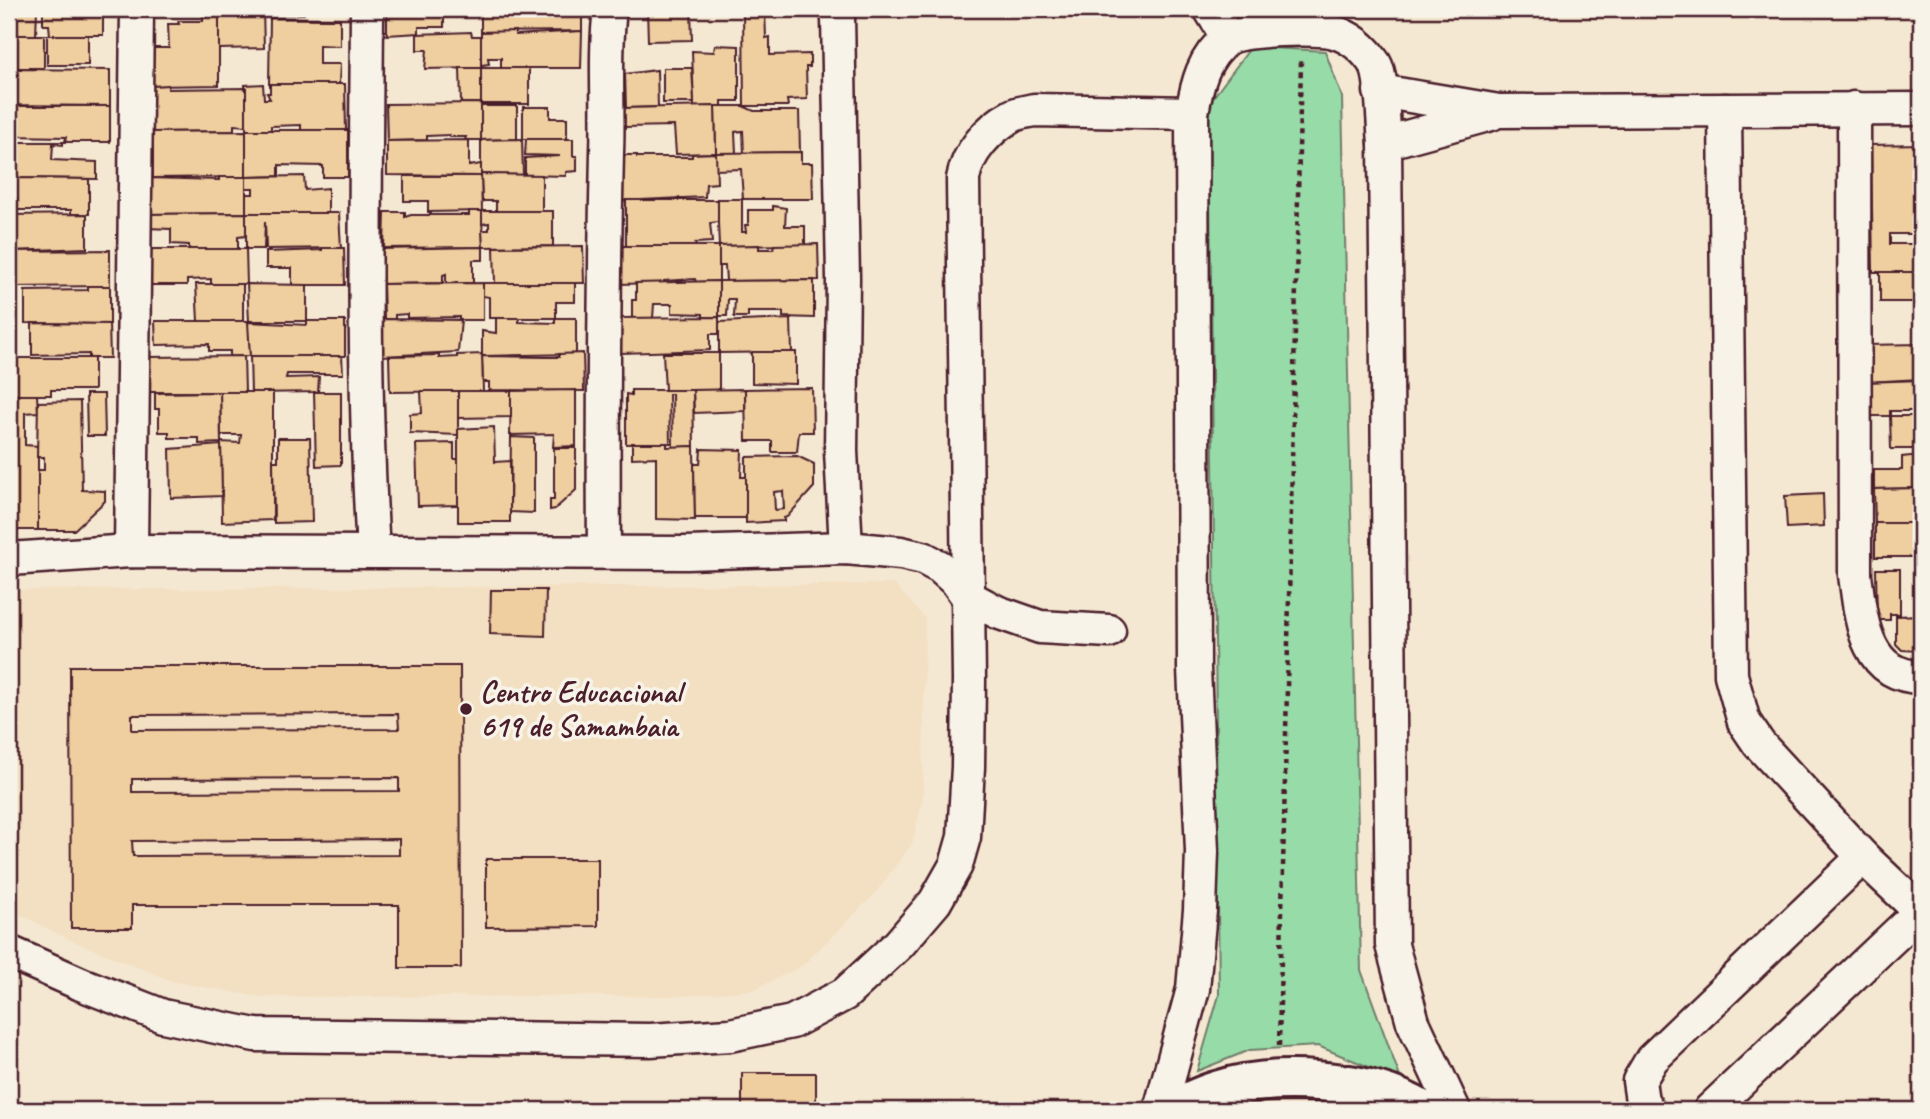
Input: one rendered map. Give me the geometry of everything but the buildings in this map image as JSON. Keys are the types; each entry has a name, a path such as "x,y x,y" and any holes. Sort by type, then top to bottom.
{"main road":[{"path":"1171,1110 1216,1090 1279,1079 1346,1084 1421,1110"}],"street":[{"path":"131,551 137,9"},
{"path":"367,9 366,357 368,476 373,551"},
{"path":"604,552 603,300 607,34 610,9"},
{"path":"835,9 838,17 842,120 841,451 846,548"},
{"path":"1210,9 1233,36"},
{"path":"1160,1110 1193,989 1202,851 1194,668 1192,113 1198,78 1211,56 1265,9"},
{"path":"1233,36 1301,30 1332,31 1360,45 1377,67 1385,143 1392,945 1413,1021 1454,1110"},
{"path":"1380,91 1499,111 1921,108"},
{"path":"1854,108 1855,575 1862,626 1872,650 1887,667 1911,677 1921,677"},
{"path":"9,952 163,1016 255,1035 650,1040 730,1035 792,1022 845,994 900,944 935,902 956,865 964,837 968,767 963,178 966,163 984,138 996,127 1013,115 1034,110 1192,113"},
{"path":"1710,1110 1921,911 1863,857 1759,744 1744,722 1731,675 1725,110"},
{"path":"1385,143 1499,111"},
{"path":"9,559 131,551 687,553 846,548 901,553 923,558 940,566 967,596 997,612 1040,627 1109,631"},
{"path":"1648,1110 1642,1101 1639,1081 1652,1059 1863,857"}],"path":[{"path":"1279,1079 1301,30"}],"shaded area":[{"name":"Centro Educacional 619 de Samambaia","path":"894,584 925,618 923,799 912,844 875,894 802,966 754,990 688,996 261,997 174,982 70,940 9,909 9,590"}],"green space":[{"path":"1251,47 1325,51 1342,97 1361,970 1401,1080 1318,1046 1250,1050 1197,1071 1219,995 1209,103"}],"place":[{"name":"Centro Educacional 619 de Samambaia","path":"466,709"}]}
